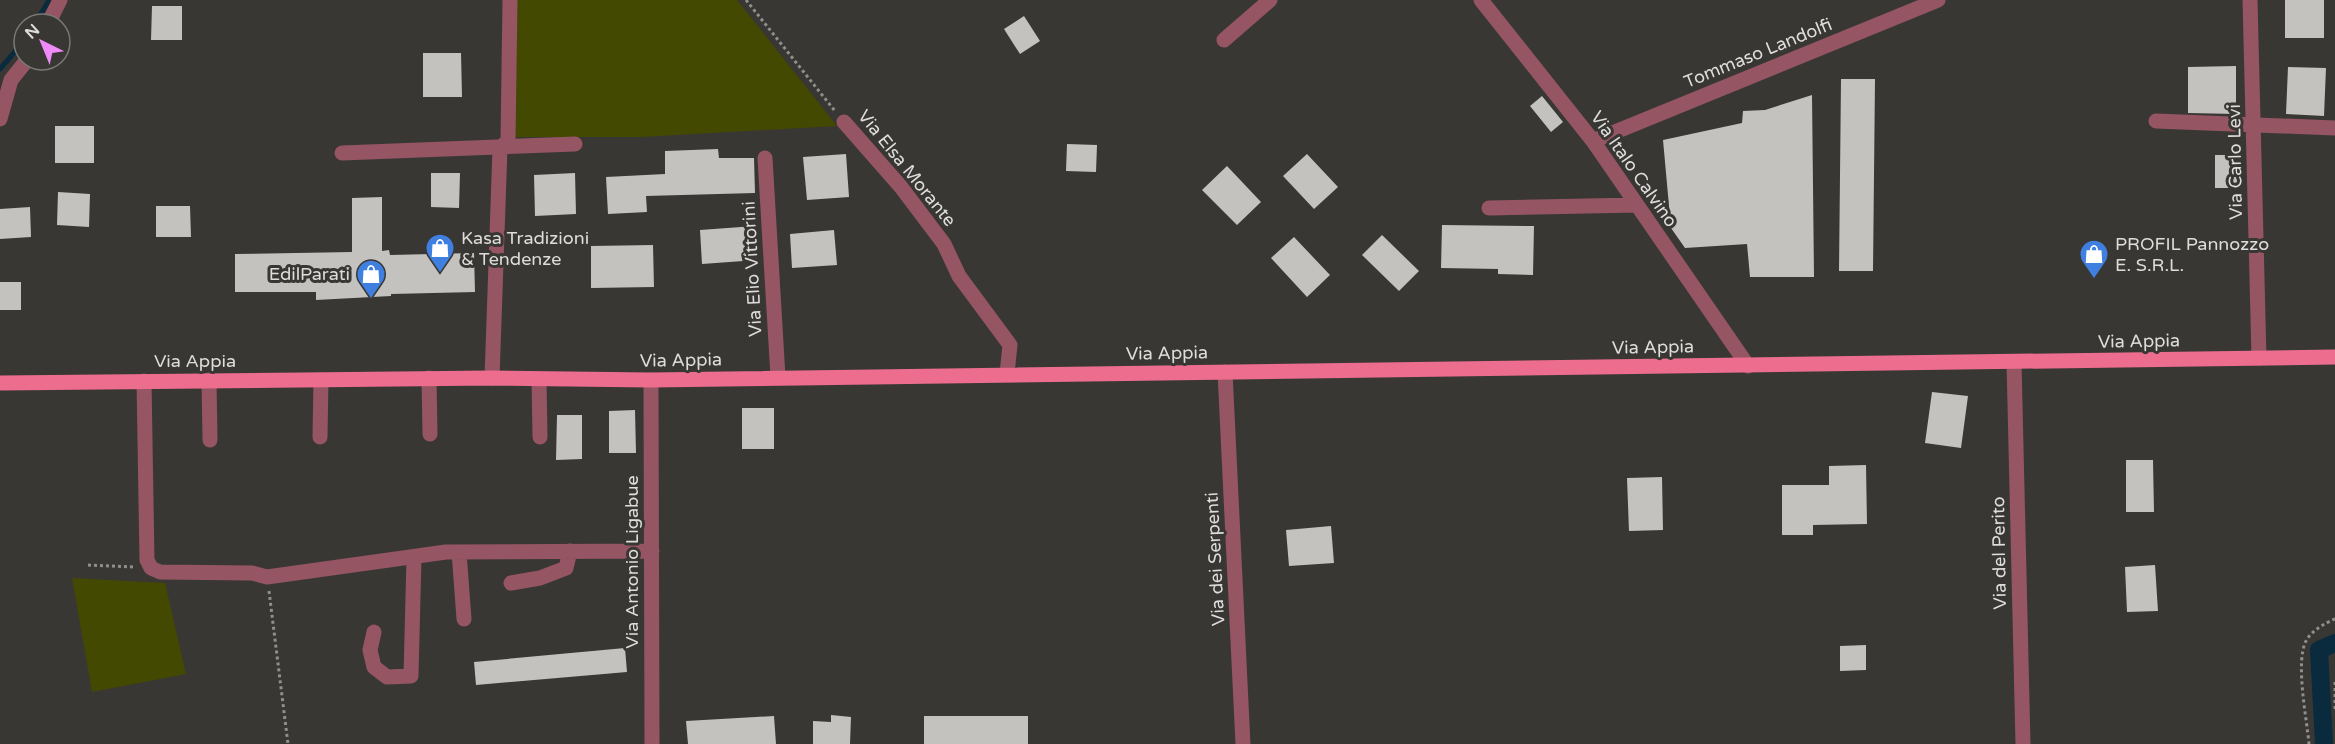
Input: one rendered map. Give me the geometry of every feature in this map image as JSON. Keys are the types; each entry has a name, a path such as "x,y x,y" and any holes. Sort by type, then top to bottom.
{"main road":[{"name":"Via Appia","path":"0,382 429,378 651,380 2335,357"}],"street":[{"path":"492,378 500,148 508,141 510,0"},
{"path":"1224,40 1270,0"},
{"name":"Via Italo Calvino","path":"1481,0 1593,141 1748,366"},
{"name":"Tommaso Landolfi","path":"1593,141 1938,0"},
{"name":"Via Carlo Levi","path":"2250,0 2259,358"},
{"path":"0,119 11,80 17,72"},
{"path":"2156,121 2335,128"},
{"name":"Via Elsa Morante","path":"844,122 901,187 944,244 959,276 1010,345 1007,375"},
{"path":"342,153 575,144"},
{"name":"Via Elio Vittorini","path":"765,158 778,377"},
{"path":"1489,208 1637,205"},
{"name":"Via del Perito","path":"2014,362 2023,744"},
{"name":"Via dei Serpenti","path":"1225,372 1243,744"},
{"path":"429,378 430,434"},
{"path":"539,379 540,437"},
{"path":"209,380 210,440"},
{"path":"320,437 321,380"},
{"name":"Via Antonio Ligabue","path":"651,380 652,744"},
{"path":"144,381 147,560 151,568 160,572 252,573 267,577 414,556 459,552 652,551"},
{"path":"511,582 540,578 566,568 570,551"},
{"path":"459,552 464,619"},
{"path":"374,632 370,650 374,667 387,677 411,676 414,556"}],"path":[{"name":"Via Elsa Morante","path":"746,0 844,122"},
{"path":"88,565 151,568"},
{"path":"267,577 288,744"},
{"path":"2309,744 2301,657 2306,640 2324,624 2335,619"},
{"path":"2335,682 2335,711"}],"green space":[{"path":"513,0 737,0 837,126 642,137 513,137"},
{"path":"72,578 165,583 186,674 92,692"}],"building":[{"path":"2285,0 2324,0 2324,38 2285,38"},
{"path":"152,6 182,6 182,40 151,40"},
{"path":"1024,16 1040,41 1020,54 1004,29"},
{"path":"423,53 461,53 462,97 423,97"},
{"path":"2236,66 2236,114 2188,113 2188,67"},
{"path":"2288,67 2326,68 2324,116 2286,114"},
{"path":"1841,79 1875,79 1873,271 1839,271"},
{"path":"1812,95 1814,277 1750,277 1747,244 1685,248 1671,228 1663,140 1742,123 1743,111 1765,110"},
{"path":"1542,96 1563,122 1551,132 1530,106"},
{"path":"55,126 94,126 94,163 55,163"},
{"path":"1067,144 1097,145 1096,172 1066,171"},
{"path":"718,149 719,158 754,158 755,193 646,196 647,212 608,214 606,177 665,174 665,151"},
{"path":"846,154 849,197 807,200 803,157"},
{"path":"1307,154 1338,187 1314,209 1283,176"},
{"path":"2215,155 2241,155 2241,188 2215,188"},
{"path":"1227,166 1261,202 1237,225 1202,190"},
{"path":"431,173 460,173 459,208 431,207"},
{"path":"575,173 576,214 535,216 534,175"},
{"path":"58,192 90,194 89,227 57,225"},
{"path":"382,197 382,251 389,250 390,255 474,253 475,292 391,294 391,296 316,300 316,292 235,292 235,254 352,252 352,198"},
{"path":"156,206 190,206 191,237 156,237"},
{"path":"30,207 31,237 0,239 0,209"},
{"path":"1442,225 1534,226 1533,275 1498,274 1498,269 1441,268"},
{"path":"755,226 757,260 702,264 700,230"},
{"path":"834,230 837,265 792,268 790,234"},
{"path":"1382,235 1419,271 1399,291 1362,255"},
{"path":"1294,237 1330,275 1307,297 1271,258"},
{"path":"653,245 654,287 591,288 591,246"},
{"path":"0,282 21,282 21,310 0,310"},
{"path":"1932,392 1968,396 1961,448 1925,443"},
{"path":"742,408 774,408 774,449 742,449"},
{"path":"635,410 636,453 609,453 609,411"},
{"path":"557,415 582,415 582,459 556,460"},
{"path":"2126,460 2153,460 2154,512 2126,512"},
{"path":"1866,465 1867,524 1813,525 1813,535 1782,535 1782,485 1829,485 1829,466"},
{"path":"1662,477 1663,530 1629,531 1627,478"},
{"path":"1331,526 1334,563 1289,566 1286,530"},
{"path":"2155,565 2158,611 2127,612 2125,567"},
{"path":"1866,645 1866,670 1840,671 1840,646"},
{"path":"625,648 627,672 476,685 474,662"},
{"path":"831,715 851,717 850,744 813,744 813,721 831,722"},
{"path":"774,716 776,744 688,744 686,721"},
{"path":"924,716 1028,716 1028,744 924,744"}],"waterway":[{"path":"42,12 49,0"},
{"path":"0,69 12,55"},
{"path":"2324,744 2319,650 2335,643"}],"place":[{"name":"Kasa Tradizioni & Tendenze","path":"440,274"},
{"name":"PROFIL Pannozzo E. S.R.L.","path":"2094,280"},
{"name":"EdilParati","path":"371,300"}]}
